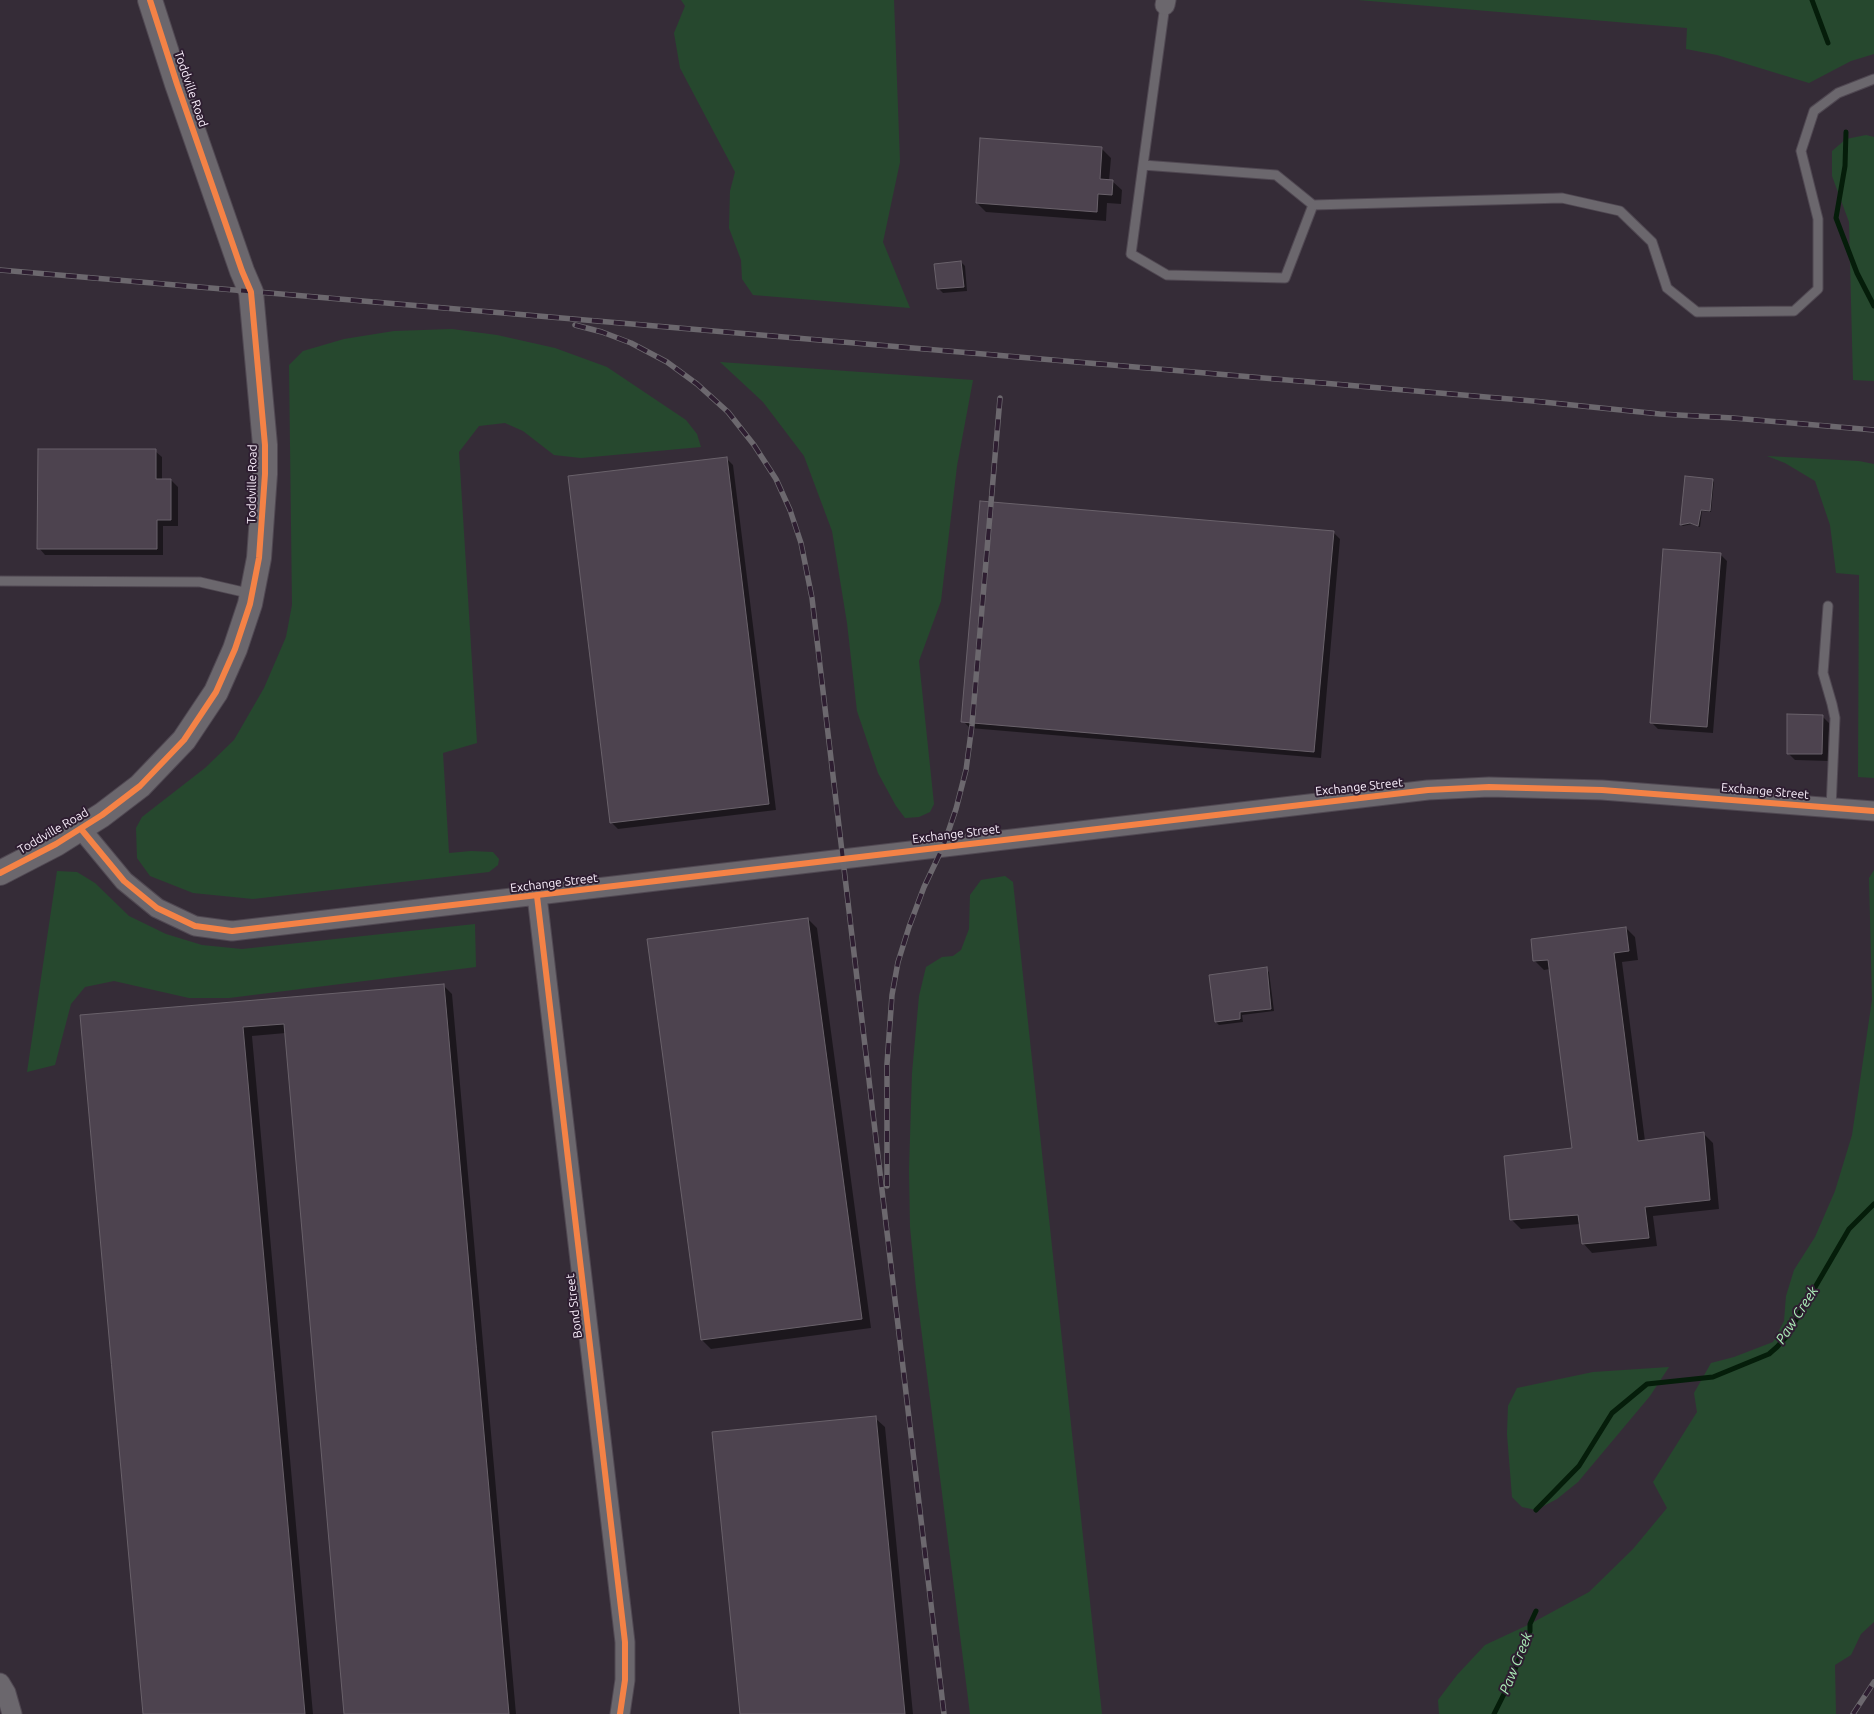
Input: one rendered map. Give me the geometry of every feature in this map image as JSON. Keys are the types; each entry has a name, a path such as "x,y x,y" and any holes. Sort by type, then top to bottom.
{"street":[{"name":"Toddville Road","path":"0,873 81,829 140,786 184,740 216,692 235,649 252,594 262,535 266,474 262,398 251,292 187,112 150,0"},
{"name":"Exchange Street","path":"81,829 124,881 145,900 182,921 219,931 232,931 1428,790 1489,787 1594,789 1874,812"},
{"name":"Bond Street","path":"537,896 625,1642 625,1680 620,1714"},
{"path":"0,1684 6,1692 12,1714"}],"lane":[{"path":"1166,2 1131,254 1167,275 1285,278 1313,205"},
{"path":"1143,165 1276,175 1313,205 1562,198 1620,211 1652,242 1667,288 1697,312 1794,312 1818,289 1818,219 1801,151 1814,111 1838,94 1874,79"},
{"path":"0,581 200,582 252,594"},
{"path":"1828,606 1823,673 1834,718 1831,808"}],"green space":[{"path":"681,0 894,0 900,162 883,242 910,308 753,295 742,279 741,260 729,228 730,191 735,172 680,68 674,33 685,6"},
{"path":"1358,0 1874,0 1874,54 1851,61 1809,83 1717,55 1686,49 1687,28"},
{"path":"1866,135 1874,137 1874,381 1853,380 1849,222 1832,176 1832,151 1846,139"},
{"path":"452,329 497,335 555,348 607,367 686,420 697,434 701,447 581,458 554,455 523,431 505,423 479,426 459,452 477,743 443,753 449,853 493,852 499,859 498,865 489,872 253,899 193,893 150,876 137,858 136,828 142,817 205,768 234,740 264,688 286,637 292,605 289,365 303,351 344,339 394,331"},
{"path":"720,362 973,380 957,466 941,601 919,661 934,804 930,812 919,817 905,818 896,806 878,773 857,711 847,623 832,531 804,456 763,402"},
{"path":"1767,456 1859,461 1874,464 1874,778 1858,777 1859,575 1836,573 1830,525 1815,481 1785,463"},
{"path":"1874,870 1874,1622 1861,1634 1851,1655 1835,1665 1836,1714 1439,1714 1438,1700 1457,1675 1485,1645 1530,1624 1589,1592 1633,1549 1667,1508 1653,1482 1697,1412 1694,1393 1711,1363 1734,1357 1773,1342 1784,1321 1786,1296 1794,1270 1815,1237 1835,1191 1852,1135 1872,1000 1869,878"},
{"path":"57,871 77,872 95,883 129,916 166,934 202,945 242,949 475,924 476,967 229,998 189,998 114,981 85,987 71,1004 55,1065 27,1072"},
{"path":"1005,876 1013,882 1102,1714 970,1714 916,1288 910,1227 909,1170 912,1073 919,996 926,967 942,957 953,956 961,950 969,929 970,895 981,880"},
{"path":"1669,1367 1650,1396 1578,1482 1557,1499 1536,1510 1522,1507 1512,1497 1507,1434 1508,1406 1517,1388 1593,1372"}],"building":[{"path":"980,138 1102,147 1100,179 1113,180 1112,195 1098,194 1097,212 976,203"},
{"path":"961,261 964,287 937,289 934,264"},
{"path":"38,449 156,449 156,479 171,479 171,520 157,520 157,549 37,549"},
{"path":"727,457 769,804 610,823 568,476"},
{"path":"1685,476 1713,479 1710,511 1701,510 1698,526 1690,523 1680,525"},
{"path":"980,501 1334,531 1314,752 961,722"},
{"path":"1663,549 1721,553 1707,727 1650,723"},
{"path":"1787,714 1823,715 1822,754 1787,754"},
{"path":"808,918 862,1319 701,1340 647,939"},
{"path":"1626,927 1629,951 1614,953 1638,1141 1704,1132 1710,1200 1645,1207 1649,1238 1582,1244 1578,1215 1510,1220 1504,1156 1572,1148 1548,960 1533,961 1531,939"},
{"path":"1267,967 1271,1009 1240,1012 1240,1019 1215,1022 1209,975"},
{"path":"444,984 509,1714 344,1714 284,1024 243,1027 305,1714 143,1714 80,1015"},
{"path":"876,1416 905,1714 740,1714 712,1432"}],"waterway":[{"path":"1812,0 1828,43"},
{"path":"1846,132 1845,166 1836,218 1857,273 1874,306"},
{"name":"Paw Creek","path":"1536,1510 1579,1466 1612,1413 1647,1384 1713,1377 1769,1354 1777,1347 1786,1337 1849,1229 1874,1204"},
{"name":"Paw Creek","path":"1494,1714 1510,1682 1536,1611"}],"railway":[{"path":"0,270 1533,401 1660,414 1874,430"},
{"path":"575,325 602,332 631,343 667,362 697,384 728,412 754,445 776,479 790,510 801,543 812,598 944,1714"},
{"path":"887,1186 887,1064 892,995 898,962 909,927 924,887 943,847 956,809 966,770 972,725 1000,398"},
{"path":"1853,1714 1874,1682"}],"cycle path":[{"path":"0,873 56,844 102,815 140,786 184,740 216,692 235,649 250,604 259,558 265,474 265,445 251,292 177,84 150,0"},
{"path":"81,829 124,881 157,908 195,926 232,931 1428,790 1489,787 1602,790 1874,811"},
{"path":"537,896 625,1642 625,1680 620,1714"}]}
